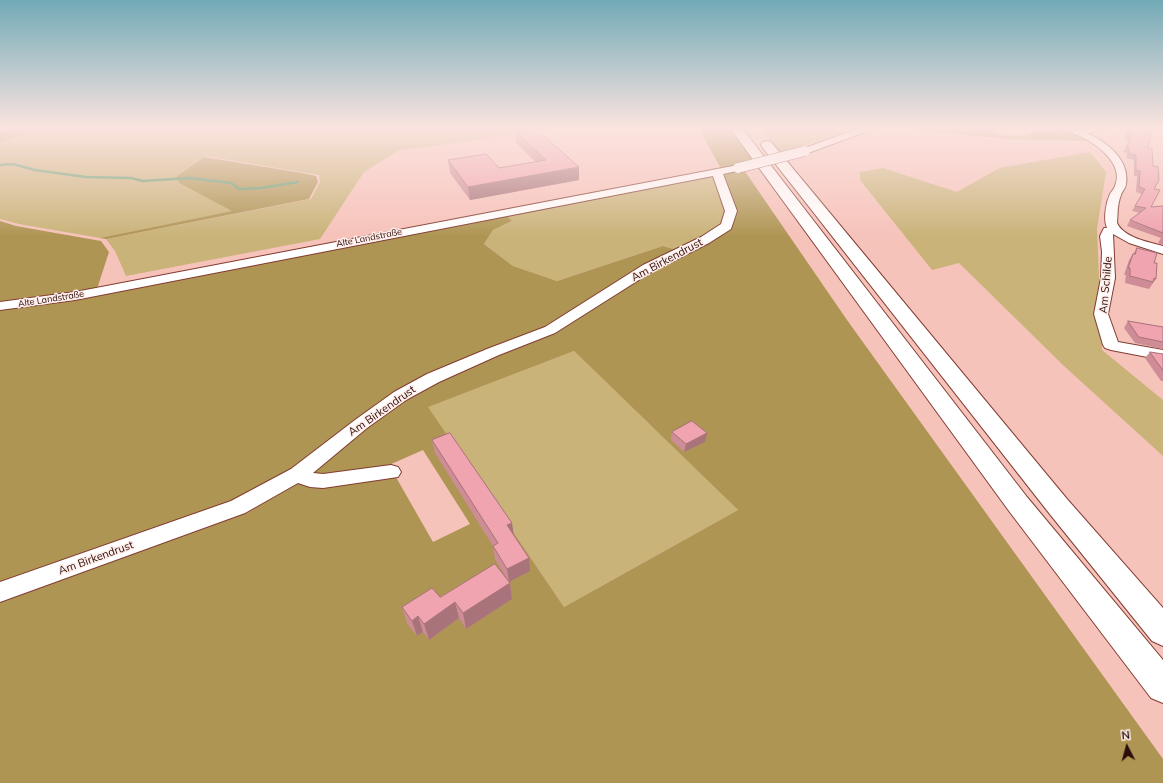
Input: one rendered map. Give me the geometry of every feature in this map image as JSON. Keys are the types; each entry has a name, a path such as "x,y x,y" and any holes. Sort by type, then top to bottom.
{"highway":[{"path":"763,165 1018,504 1163,686"},
{"path":"782,165 1058,506 1163,631"}],"street":[{"name":"Alte Landstraße","path":"0,306 75,296 752,165"},
{"path":"1117,165 1119,167 1121,184 1115,195 1111,223 1115,230 1132,240 1163,250"},
{"name":"Am Birkendrust","path":"0,592 238,507 298,474 361,424 400,396 433,378 480,357 550,330 648,268 717,233 727,226 731,211 718,172"},
{"name":"Am Schilde","path":"1115,230 1108,231 1106,236 1108,252 1108,278 1101,314 1111,345 1163,355"},
{"path":"298,474 310,480 323,481 391,472"}],"shaded area":[{"path":"0,165 193,165 176,177 179,183 233,211 100,238 19,224 0,219"},
{"path":"193,165 250,165 316,176 318,182 309,199 106,239 100,238 232,211 179,183 176,177"},
{"path":"256,165 376,165 364,172 320,239 126,276 115,251 106,239 311,199 320,182 319,175"},
{"path":"719,165 742,165 721,169"},
{"path":"1019,165 1100,165 1106,172 1097,229 1102,350 1163,400 1163,456 1064,366 959,263 932,270 860,180 860,172 883,168 957,192 999,168"},
{"path":"744,170 847,320 1163,759 1163,783 0,783 0,221 16,226 101,241 109,252 95,295 505,214 512,221 493,230 484,244 513,266 557,281 663,246 687,253 713,241 728,227 723,173","holes":["574,351 738,510 564,607 428,407","423,450 470,524 433,542 389,465"]},
{"path":"715,174 728,211 724,225 684,252 663,246 557,281 513,266 484,244 493,230 512,221 505,214"},
{"path":"574,351 738,510 564,607 427,407"}],"building":[{"path":"451,165 496,165 499,168 519,165 576,165 579,167 468,187"},
{"path":"1136,165 1153,165 1153,166 1158,167 1159,180 1154,189 1160,190 1151,207 1163,206 1163,233 1130,220 1146,208 1135,206 1145,189 1139,187 1140,171 1136,171"},
{"path":"1137,248 1157,253 1154,263 1157,263 1156,279 1154,278 1153,282 1130,276 1130,268 1128,268"},
{"path":"1128,321 1163,327 1163,342 1139,337"},
{"path":"1150,352 1163,354 1163,370"},
{"path":"692,421 707,433 686,444 672,432"},
{"path":"450,433 512,523 507,525 529,558 507,569 493,546 498,543 432,440"},
{"path":"495,564 510,583 463,613 455,602 424,624 418,616 412,621 402,607 432,588 440,597"}],"waterway":[{"path":"0,165 6,165"},
{"path":"15,165 35,170 86,177 131,178 143,181 189,178 231,183 239,189 261,188 298,182"}]}
